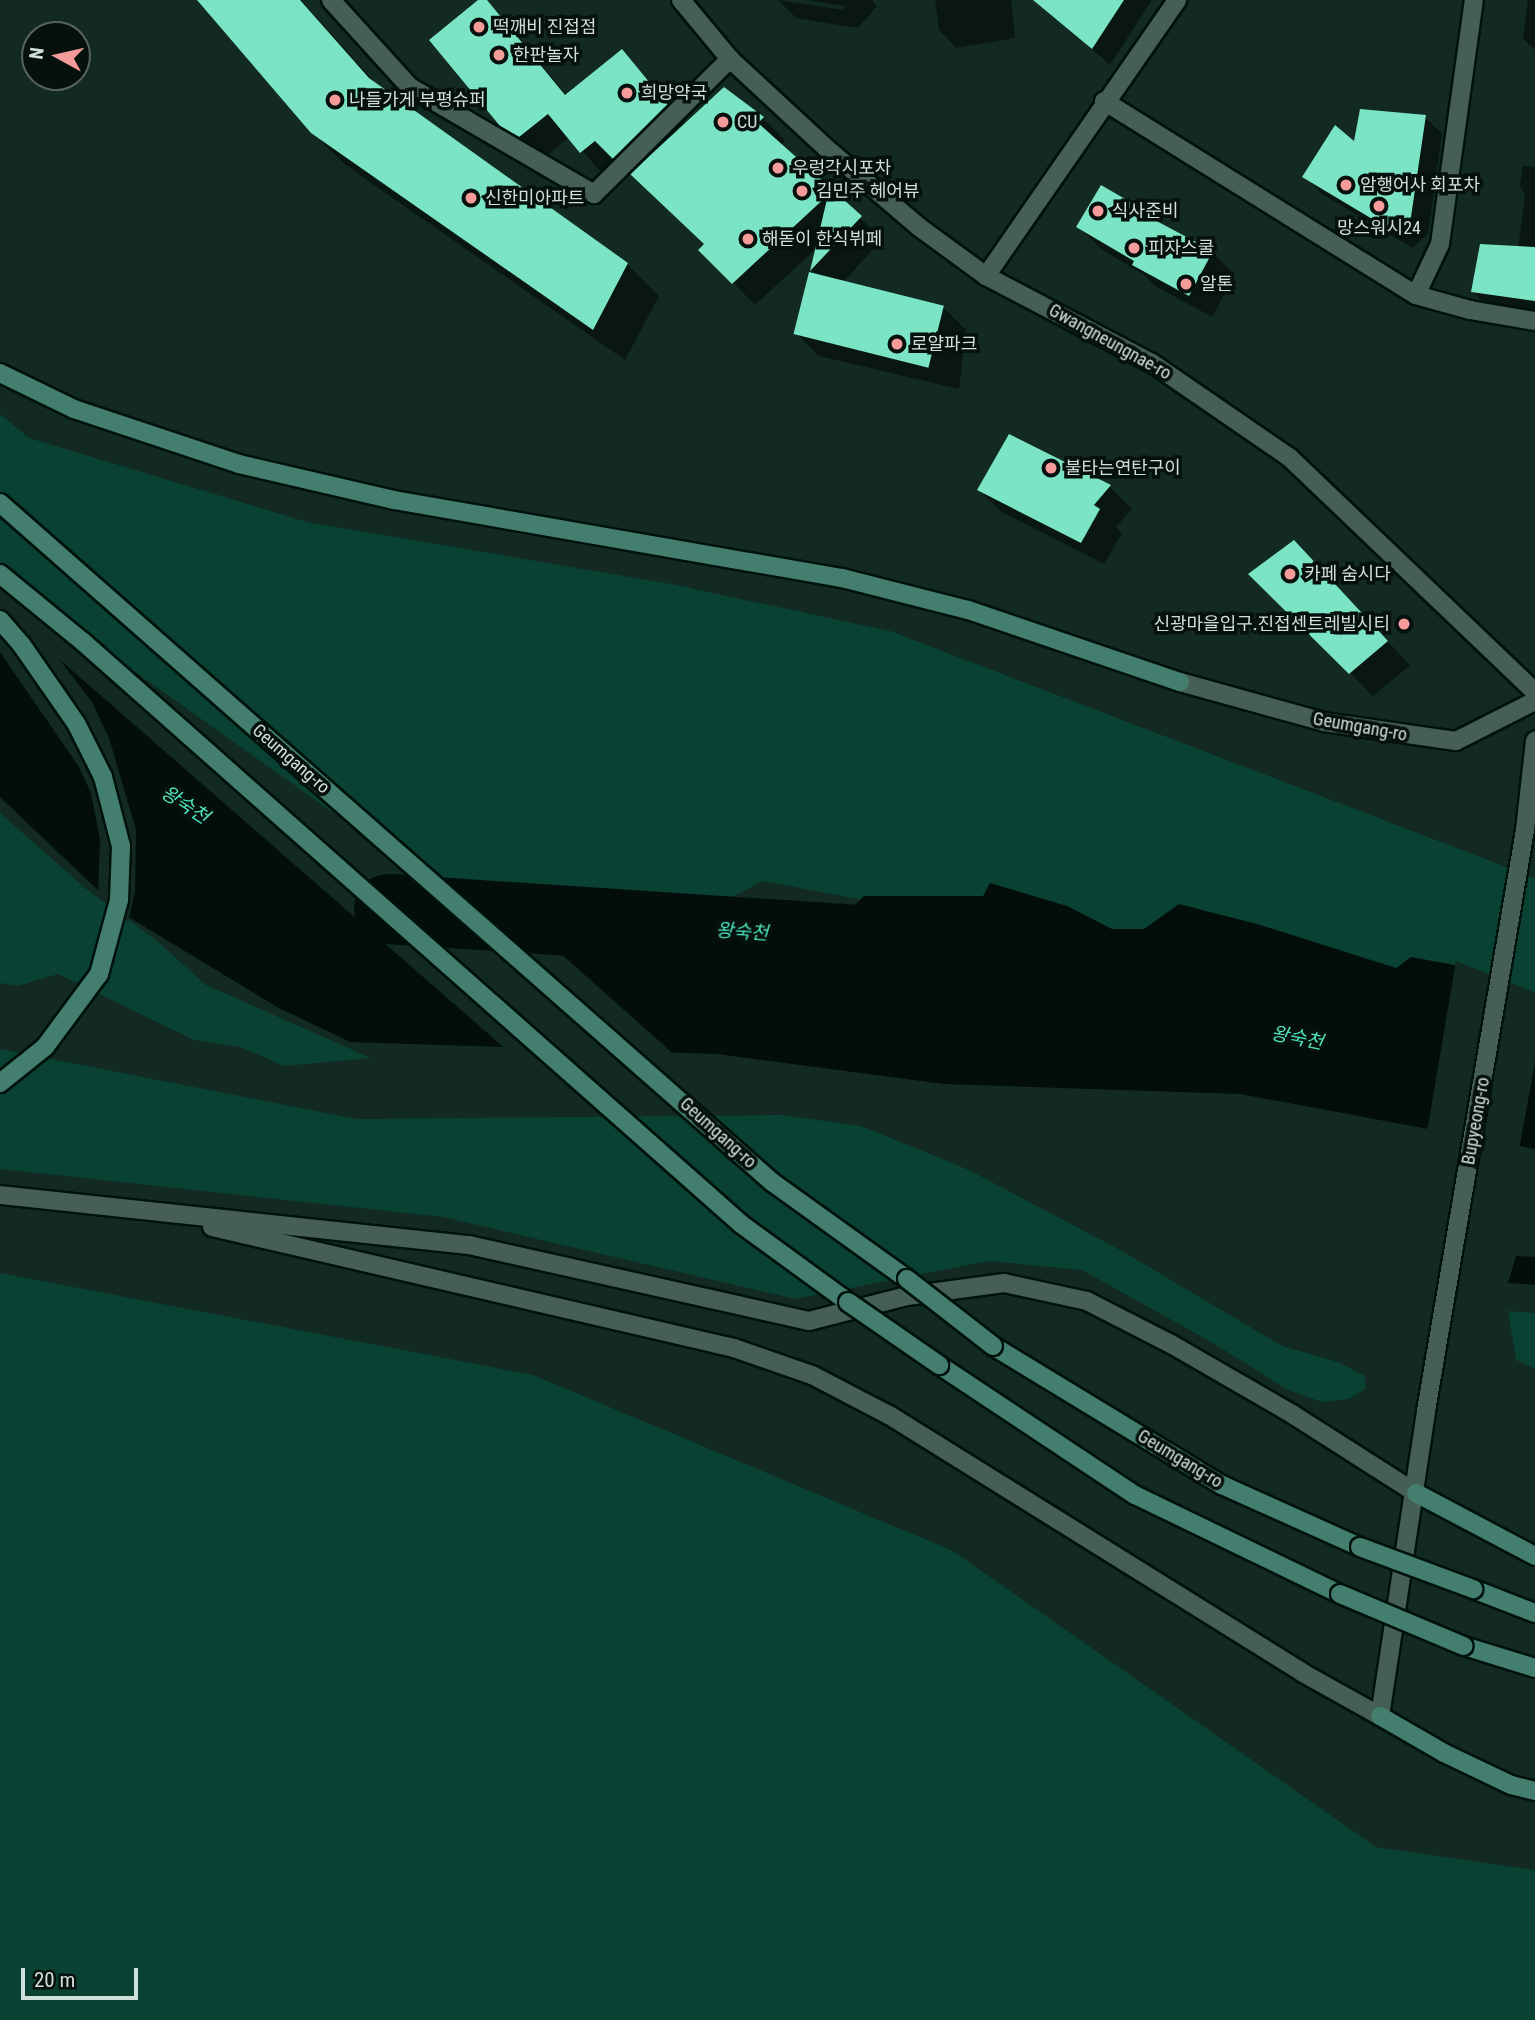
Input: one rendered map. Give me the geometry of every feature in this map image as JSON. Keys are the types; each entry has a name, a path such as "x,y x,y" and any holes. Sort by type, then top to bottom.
{"main road":[{"path":"0,373 74,409 239,464 394,500 842,578 968,610 1180,682"},
{"name":"Geumgang-ro","path":"0,503 772,1182 907,1279 993,1346 1222,1485 1360,1547 1535,1612"},
{"path":"0,574 82,641 741,1224 848,1302 1135,1494 1340,1594 1464,1646 1535,1668"},
{"path":"0,620 21,644 76,723 103,777 121,846 119,900 99,974 45,1047 0,1083"},
{"path":"1416,1493 1535,1556"},
{"path":"1380,1716 1444,1754 1511,1785 1535,1791"}],"street":[{"path":"331,0 410,87 594,194 730,59"},
{"name":"Gwangneungnae-ro","path":"681,0 730,59 919,227 986,276 1152,363 1289,457 1535,692"},
{"path":"986,276 1177,0"},
{"path":"1416,295 1440,244 1474,0"},
{"path":"1104,102 1416,295 1470,310 1535,321"},
{"name":"Geumgang-ro","path":"1180,682 1324,722 1456,741 1535,701"},
{"name":"Bupyeong-ro","path":"1380,1716 1416,1493 1426,1411 1525,830 1535,741"},
{"path":"0,1195 469,1245 809,1321 907,1296 1004,1283 1087,1301 1171,1344 1292,1414 1416,1493"},
{"path":"144,1211 734,1348 812,1375 889,1415 1291,1665 1380,1716"}],"green space":[{"path":"0,414 29,438 307,522 671,584 890,631 1535,878 1535,1028 763,881 632,949 391,973 0,649"},
{"path":"0,813 85,888 156,940 206,985 371,1058 284,1066 241,1047 194,1040 58,974 18,986 0,983"},
{"path":"0,1049 357,1119 781,1115 861,1126 969,1170 1122,1251 1282,1346 1338,1362 1365,1376 1365,1389 1349,1399 1322,1402 1288,1390 1213,1343 1082,1270 988,1261 795,1299 443,1217 0,1169"},
{"path":"0,1273 533,1375 953,1551 1376,1847 1535,1870 1535,2020 0,2020"},
{"path":"1508,1311 1535,1313 1535,1369 1516,1360"}],"water":[{"path":"0,580 343,824 492,920 725,944 793,947 787,911 844,916 864,896 983,896 990,883 1067,906 1112,929 1144,929 1179,904 1257,924 1396,968 1411,957 1465,967 1535,997 1535,1149 1240,1094 944,1084 717,1054 350,1042 277,1007 122,913 0,797"},
{"path":"1516,1256 1535,1257 1535,1285 1508,1283"}],"pier":[{"path":"0,576 345,821 493,917 523,920 677,1057 508,1051 59,659 92,702 109,738 136,830 135,892 128,922 98,896 100,840 91,793 79,767 0,652"},
{"path":"1456,961 1535,993 1535,1062 1519,1150 1427,1132"}],"building":[{"name":"신한미아파트","path":"197,0 300,0 369,78 628,263 593,330 311,133"},
{"path":"478,0 487,0 565,95 622,49 668,105 613,159 595,141 580,153 548,114 519,137 500,126 429,40"},
{"path":"1033,0 1124,0 1092,49"},
{"path":"724,87 764,117 758,123 862,216 810,271 828,195 732,284 698,250 704,244 630,174"},
{"path":"1360,109 1426,115 1411,217 1394,232 1302,177 1335,125 1354,141"},
{"path":"1101,185 1151,214 1149,217 1213,251 1189,296 1132,265 1134,261 1076,227"},
{"path":"1480,244 1535,247 1535,301 1471,292"},
{"path":"809,272 944,306 928,368 794,334"},
{"path":"1009,434 1111,485 1094,505 1100,509 1081,543 977,490"},
{"path":"1294,540 1388,641 1349,674 1248,574"}],"waterway":[{"name":"왕숙천","path":"389,909 888,942"}],"place":[{"name":"떡깨비 진접점","path":"479,27"},
{"name":"한판놀자","path":"499,55"},
{"name":"희망약국","path":"627,93"},
{"name":"나들가게 부평슈퍼","path":"335,100"},
{"name":"CU","path":"723,122"},
{"name":"우렁각시포차","path":"778,168"},
{"name":"암행어사 회포차","path":"1346,185"},
{"name":"김민주 헤어뷰","path":"802,191"},
{"name":"신한미아파트","path":"471,198"},
{"name":"망스워시24","path":"1379,206"},
{"name":"식사준비","path":"1098,211"},
{"name":"해돋이 한식뷔페","path":"748,239"},
{"name":"피자스쿨","path":"1134,248"},
{"name":"알톤","path":"1186,284"},
{"name":"로얄파크","path":"897,344"},
{"name":"불타는연탄구이","path":"1051,468"},
{"name":"카페 숨시다","path":"1290,574"},
{"name":"신광마을입구.진접센트레빌시티","path":"1404,624"}]}
